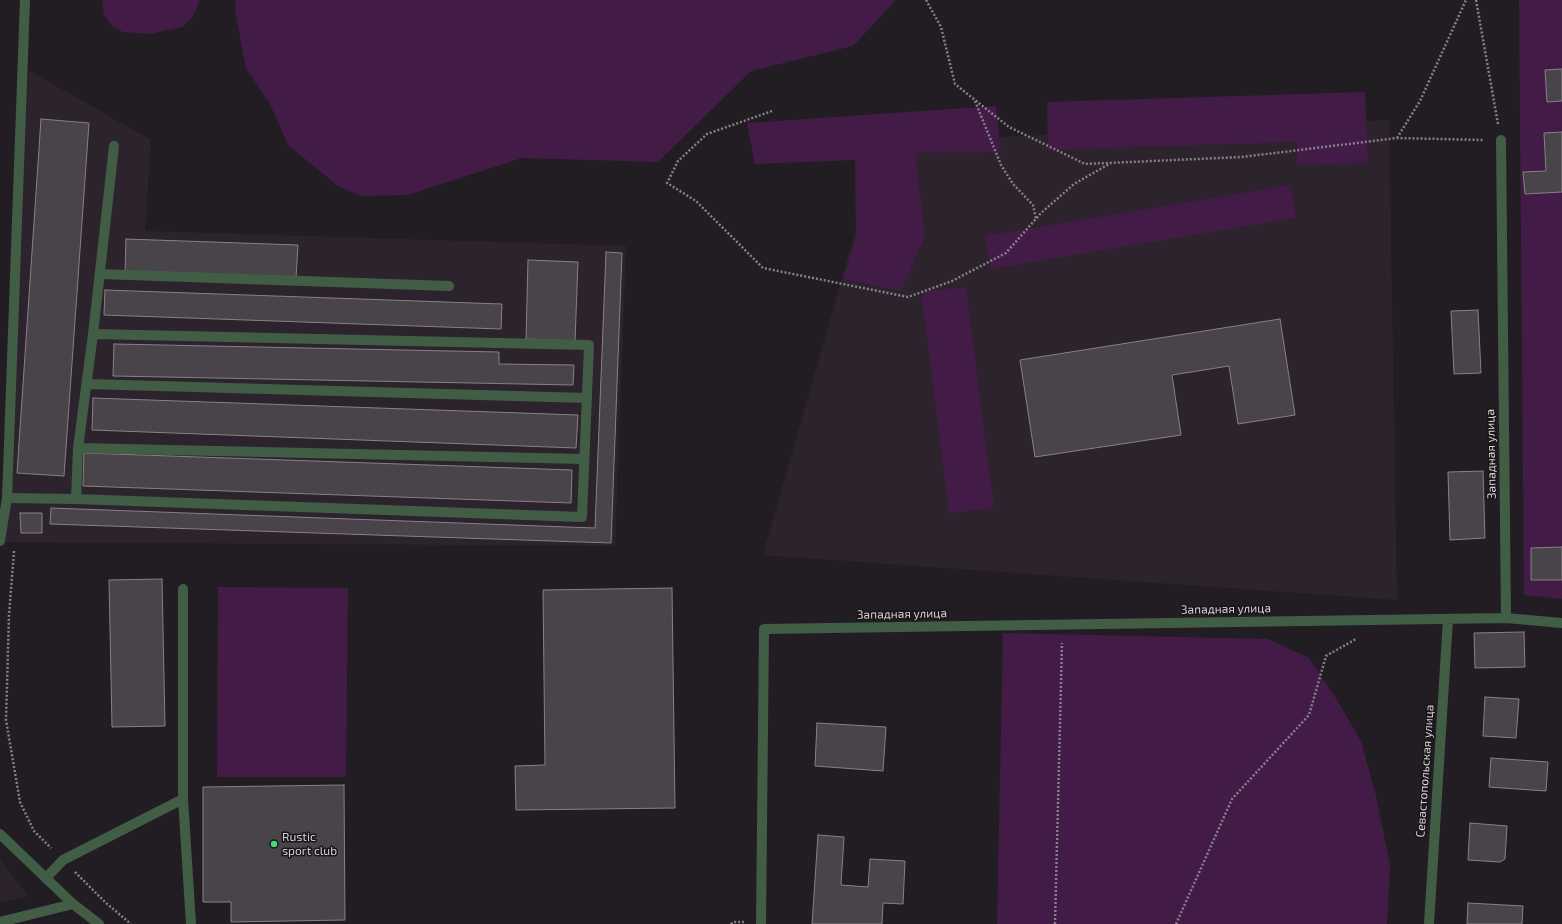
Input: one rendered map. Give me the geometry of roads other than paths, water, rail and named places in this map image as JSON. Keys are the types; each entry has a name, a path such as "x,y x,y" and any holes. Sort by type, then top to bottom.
{"street":[{"path":"0,541 7,498 24,0"},
{"name":"Западная улица","path":"761,924 764,629 1506,618 1501,140"},
{"path":"76,499 78,448 93,334 114,146"},
{"path":"100,274 449,286"},
{"path":"7,498 76,499 582,517 589,345 93,334"},
{"path":"87,384 587,398"},
{"path":"78,448 584,459"},
{"path":"182,589 183,799 191,924"},
{"path":"1506,618 1562,623"},
{"name":"Севастопольская улица","path":"1429,924 1448,619"},
{"path":"46,878 63,860 183,799"},
{"path":"0,834 73,904 99,924"},
{"path":"0,922 73,904"}],"place":[{"name":"Rustic sport club","path":"274,844"}]}
